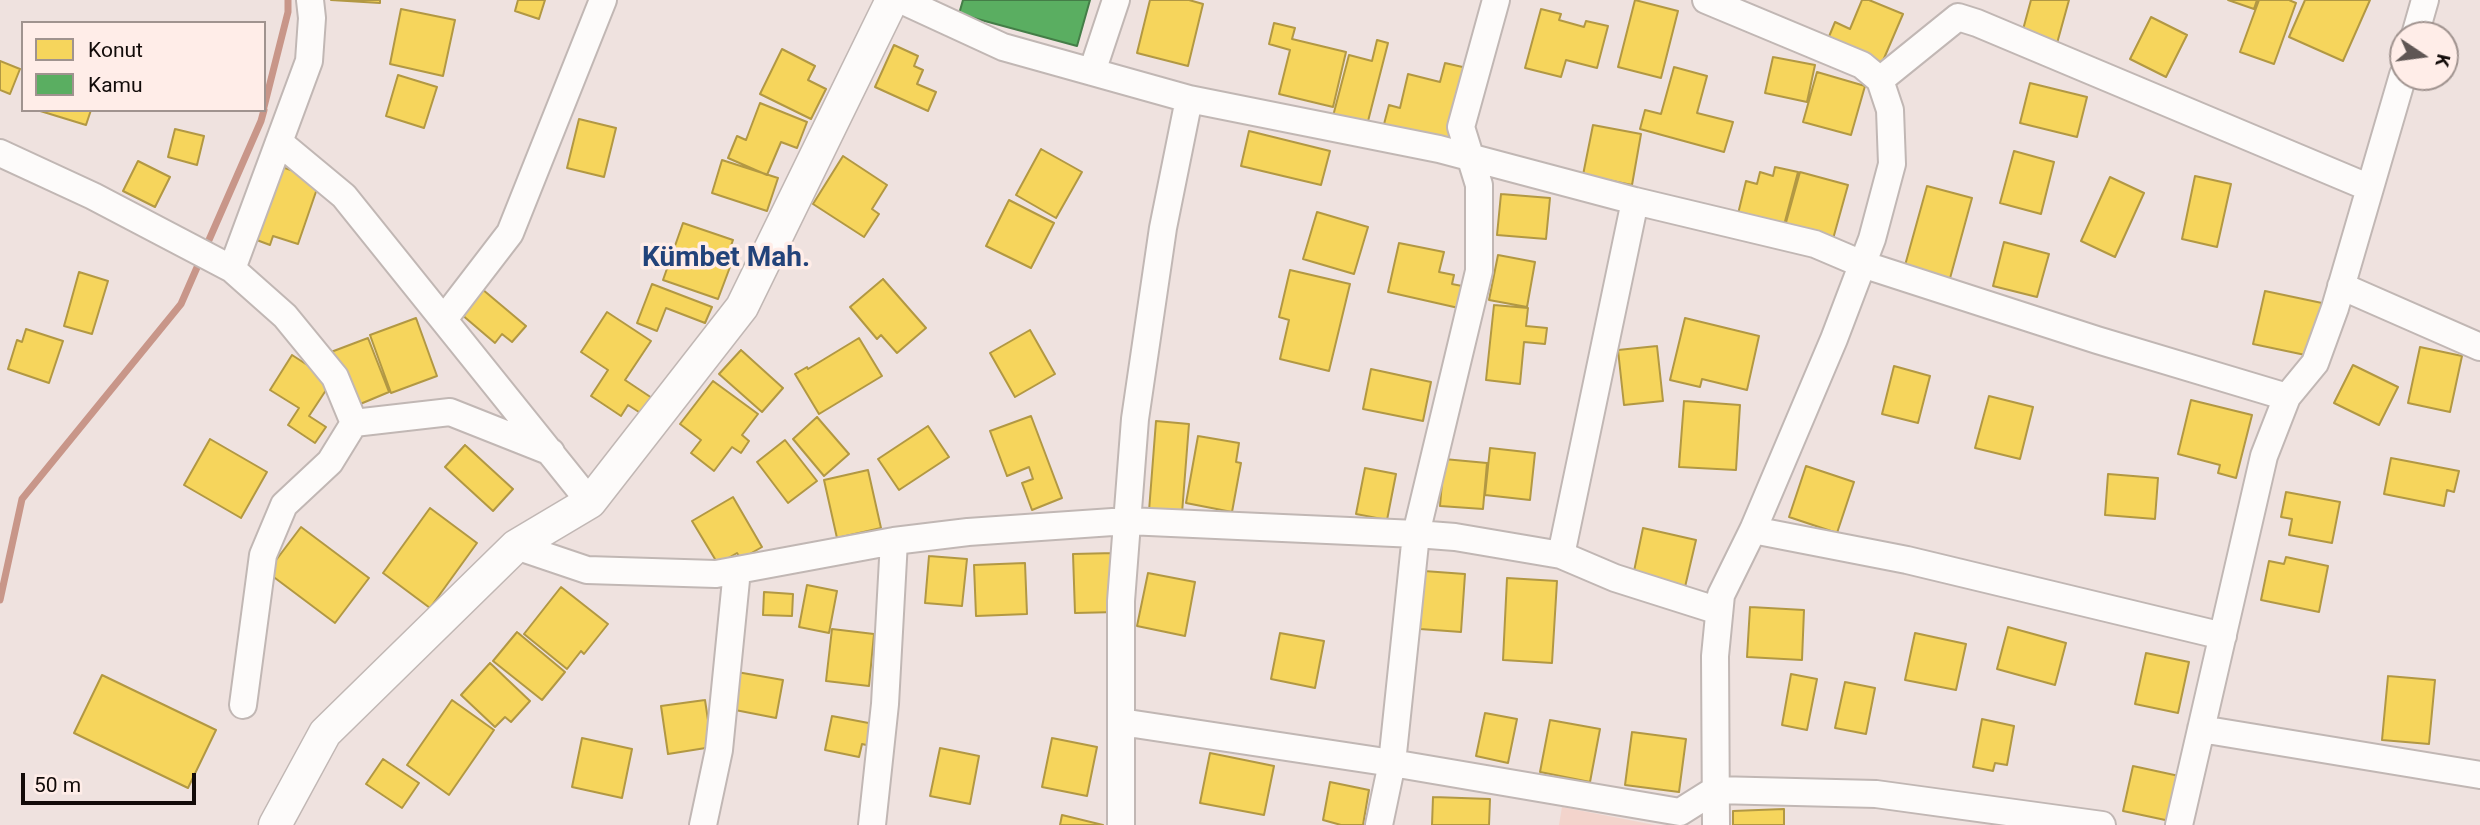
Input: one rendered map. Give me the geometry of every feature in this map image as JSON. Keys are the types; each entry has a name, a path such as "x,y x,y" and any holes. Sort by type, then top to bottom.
{"street":[{"path":"225,265 279,142 309,61 312,18 310,0"},
{"path":"444,319 510,233 603,0"},
{"path":"275,825 325,733 516,545 590,502 741,307 892,0"},
{"path":"901,0 1003,47 1189,99 1439,149 1635,201 1815,244 1862,264 2097,340 2287,397"},
{"path":"1092,72 1116,0"},
{"path":"1380,825 1392,763 1416,534 1479,271 1479,185 1461,127 1496,0"},
{"path":"1706,0 1862,65 1880,80 1890,110 1892,164 1872,239 1833,339 1753,530 1721,595 1715,656 1716,825"},
{"path":"2419,21 2425,0"},
{"path":"1880,80 1958,17 2370,188"},
{"path":"2179,825 2264,456 2287,397 2315,363 2342,286 2398,91"},
{"path":"1121,825 1121,601 1135,419 1163,228 1189,99"},
{"path":"279,142 344,196 590,502"},
{"path":"0,153 93,196 225,265 285,316 335,377 354,423"},
{"path":"1560,555 1635,201"},
{"path":"2342,286 2480,346"},
{"path":"354,423 450,412 551,452"},
{"path":"243,705 263,555 284,505 330,463 354,423"},
{"path":"516,545 587,569 716,574 894,541 968,532 1127,521 1416,534 1455,537 1560,555 1615,578 1719,611"},
{"path":"1753,530 1907,560 2223,636"},
{"path":"872,825 885,704 894,541"},
{"path":"703,825 719,750 737,570"},
{"path":"1121,722 1392,763 1680,812 1715,790 1876,794 2102,825"},
{"path":"2201,729 2480,775"}],"shaded area":[{"path":"1562,807 1655,825 1559,825"}],"building: Konut":[{"path":"331,0 380,0 380,3"},
{"path":"518,0 545,0 539,19 515,11"},
{"path":"1150,0 1189,0 1203,4 1188,66 1137,53"},
{"path":"1635,0 1678,11 1661,78 1618,67"},
{"path":"1862,0 1869,0 1903,14 1882,63 1828,39 1835,22 1850,29"},
{"path":"2031,0 2069,0 2056,47 2021,37"},
{"path":"2228,0 2257,0 2254,9"},
{"path":"2259,0 2289,0 2296,3 2274,64 2240,52"},
{"path":"2305,0 2370,0 2343,61 2289,37"},
{"path":"401,9 455,20 443,76 390,64"},
{"path":"1541,9 1561,14 1559,20 1584,27 1586,21 1608,26 1597,68 1566,60 1561,77 1525,68"},
{"path":"2151,17 2187,35 2166,77 2130,59"},
{"path":"1274,23 1295,28 1292,39 1346,52 1333,107 1279,94 1290,50 1269,44"},
{"path":"1377,40 1388,43 1366,129 1332,120 1349,55 1372,61"},
{"path":"894,45 918,56 914,66 923,70 917,84 936,92 928,111 875,87"},
{"path":"782,49 815,66 808,80 826,89 811,119 760,94"},
{"path":"1773,57 1815,65 1807,102 1765,93"},
{"path":"0,61 20,69 10,94 0,90"},
{"path":"1445,63 1467,68 1450,143 1383,128 1389,105 1400,108 1408,74 1440,82"},
{"path":"1674,67 1707,76 1697,113 1733,122 1724,152 1640,129 1645,110 1661,114"},
{"path":"1817,72 1865,86 1851,135 1803,122"},
{"path":"398,75 437,87 424,128 386,116"},
{"path":"2030,83 2087,97 2077,137 2020,123"},
{"path":"760,103 807,122 797,148 781,142 767,175 728,158 737,136 746,140"},
{"path":"44,112 90,112 86,125"},
{"path":"579,119 616,128 604,177 567,168"},
{"path":"1593,125 1641,134 1632,185 1583,175"},
{"path":"175,129 204,136 197,165 168,157"},
{"path":"1249,131 1330,151 1321,185 1241,166"},
{"path":"1041,149 1082,172 1056,218 1016,195"},
{"path":"2014,151 2054,162 2041,214 2000,203"},
{"path":"843,156 887,185 872,209 879,214 864,237 813,204"},
{"path":"722,160 778,178 767,211 712,193"},
{"path":"138,161 170,177 155,207 123,191"},
{"path":"279,166 320,180 298,244 273,236 270,245 254,239"},
{"path":"1775,167 1798,172 1783,229 1737,218 1746,181 1757,184 1760,172 1773,176"},
{"path":"1800,172 1848,185 1833,239 1785,226"},
{"path":"2195,176 2231,184 2217,247 2182,239"},
{"path":"2110,177 2144,193 2115,257 2081,241"},
{"path":"1927,186 1972,198 1949,282 1904,269"},
{"path":"1501,194 1550,198 1546,239 1497,235"},
{"path":"1009,200 1054,223 1031,268 986,246"},
{"path":"1317,212 1368,227 1354,274 1303,259"},
{"path":"683,223 733,240 724,265 730,267 718,299 663,280"},
{"path":"2004,242 2049,254 2037,297 1993,286"},
{"path":"1399,243 1444,252 1439,272 1454,275 1452,284 1467,287 1463,309 1388,292"},
{"path":"1498,255 1535,262 1527,307 1489,300"},
{"path":"1290,270 1350,284 1329,371 1280,359 1289,320 1279,317"},
{"path":"79,272 108,281 92,334 64,326"},
{"path":"883,279 926,328 897,353 881,335 877,339 850,307"},
{"path":"652,284 712,307 705,323 666,308 657,331 637,323"},
{"path":"482,289 526,326 512,342 502,334 495,343 461,314"},
{"path":"2265,291 2322,303 2310,356 2253,344"},
{"path":"1494,305 1528,308 1526,326 1547,328 1545,344 1524,342 1520,384 1486,380"},
{"path":"607,312 651,341 625,380 652,398 642,414 628,405 621,416 591,396 608,370 581,352"},
{"path":"416,318 437,376 391,393 370,335"},
{"path":"1685,318 1759,336 1747,390 1702,379 1700,387 1670,380"},
{"path":"26,329 63,341 49,383 8,369 17,340 22,342"},
{"path":"1030,330 1055,374 1015,397 990,353"},
{"path":"368,338 389,392 353,407 331,352"},
{"path":"859,338 882,376 819,414 795,374"},
{"path":"1657,346 1663,401 1624,405 1618,350"},
{"path":"2420,347 2462,356 2450,412 2408,403"},
{"path":"741,350 783,388 762,412 719,374"},
{"path":"292,355 332,381 309,416 326,427 315,443 288,425 299,408 270,390"},
{"path":"2353,365 2398,387 2379,425 2334,403"},
{"path":"1894,366 1930,376 1918,423 1882,414"},
{"path":"1371,369 1431,382 1423,421 1363,409"},
{"path":"713,381 758,414 742,435 749,441 741,453 732,447 714,471 691,453 701,440 680,424"},
{"path":"1989,396 2033,407 2020,459 1975,448"},
{"path":"2191,400 2252,415 2236,478 2218,473 2220,465 2178,454"},
{"path":"1684,401 1740,405 1736,470 1679,467"},
{"path":"1031,416 1062,498 1032,510 1022,483 1033,479 1029,467 1007,476 990,431"},
{"path":"817,417 849,454 824,476 793,439"},
{"path":"1156,421 1189,424 1182,513 1149,511"},
{"path":"928,426 949,457 899,490 878,459"},
{"path":"1198,436 1239,443 1236,462 1241,463 1232,512 1186,503"},
{"path":"210,439 267,472 241,518 184,485"},
{"path":"785,440 817,481 788,503 757,462"},
{"path":"465,445 513,489 493,511 445,467"},
{"path":"1490,448 1535,453 1530,500 1485,495"},
{"path":"2391,458 2459,471 2454,492 2447,490 2444,506 2384,494"},
{"path":"1444,459 1487,463 1483,509 1440,506"},
{"path":"1806,466 1854,482 1837,533 1789,517"},
{"path":"1365,468 1396,474 1387,520 1356,514"},
{"path":"868,470 881,528 837,538 824,480"},
{"path":"2108,474 2158,478 2155,519 2105,515"},
{"path":"2286,492 2340,502 2332,543 2289,535 2292,519 2281,517"},
{"path":"733,497 762,547 741,559 737,553 718,564 692,521"},
{"path":"430,508 477,543 430,608 383,573"},
{"path":"301,527 369,578 335,623 267,572"},
{"path":"1643,528 1696,540 1685,587 1633,576"},
{"path":"1115,553 1117,612 1075,613 1073,554"},
{"path":"929,556 967,559 962,606 925,603"},
{"path":"2286,557 2328,566 2319,612 2261,600 2269,561 2284,564"},
{"path":"1025,563 1027,614 976,616 974,565"},
{"path":"1424,571 1465,574 1461,632 1420,629"},
{"path":"1148,573 1195,582 1185,636 1137,626"},
{"path":"1507,578 1557,581 1552,663 1503,660"},
{"path":"807,585 837,591 829,633 799,627"},
{"path":"561,587 608,624 584,654 581,651 567,669 524,634"},
{"path":"764,592 793,594 792,616 763,615"},
{"path":"1750,607 1804,610 1802,660 1747,657"},
{"path":"2008,627 2066,643 2055,685 1997,669"},
{"path":"832,629 874,634 869,686 826,681"},
{"path":"517,632 565,672 542,700 493,661"},
{"path":"1280,633 1324,641 1315,688 1271,679"},
{"path":"1915,633 1966,644 1956,690 1905,680"},
{"path":"2146,653 2189,662 2178,713 2135,704"},
{"path":"490,663 530,701 511,722 505,717 495,727 461,695"},
{"path":"737,672 783,680 776,718 730,709"},
{"path":"1791,674 1817,679 1807,730 1782,725"},
{"path":"102,675 216,730 188,788 74,733"},
{"path":"2388,676 2435,680 2429,744 2382,740"},
{"path":"1845,682 1875,688 1866,734 1835,728"},
{"path":"452,700 494,730 449,795 407,765"},
{"path":"705,700 712,747 668,754 661,706"},
{"path":"1485,713 1517,719 1508,763 1476,756"},
{"path":"832,716 879,725 875,747 862,744 859,757 825,750"},
{"path":"1982,719 2014,726 2007,765 1995,763 1993,771 1973,767"},
{"path":"1550,720 1600,729 1590,782 1540,772"},
{"path":"1632,732 1686,739 1679,792 1625,785"},
{"path":"582,738 632,749 622,798 572,787"},
{"path":"1052,738 1097,747 1087,796 1042,787"},
{"path":"940,748 979,756 970,804 930,796"},
{"path":"1210,753 1274,766 1264,815 1200,803"},
{"path":"383,759 419,783 402,808 366,784"},
{"path":"2133,766 2179,776 2170,821 2123,811"},
{"path":"1330,782 1369,790 1363,825 1341,825 1323,820"},
{"path":"1433,797 1490,799 1489,825 1432,825"},
{"path":"1784,809 1784,825 1733,825 1733,811"},
{"path":"1062,815 1103,825 1060,825"}],"building: Kamu":[{"path":"963,0 1090,0 1077,46 959,14"}],"waterway":[{"path":"266,99 288,12 288,0"},
{"path":"0,600 22,499 181,304 263,112"}],"district":[{"name":"Kümbet Mah.","path":"726,259"}]}
